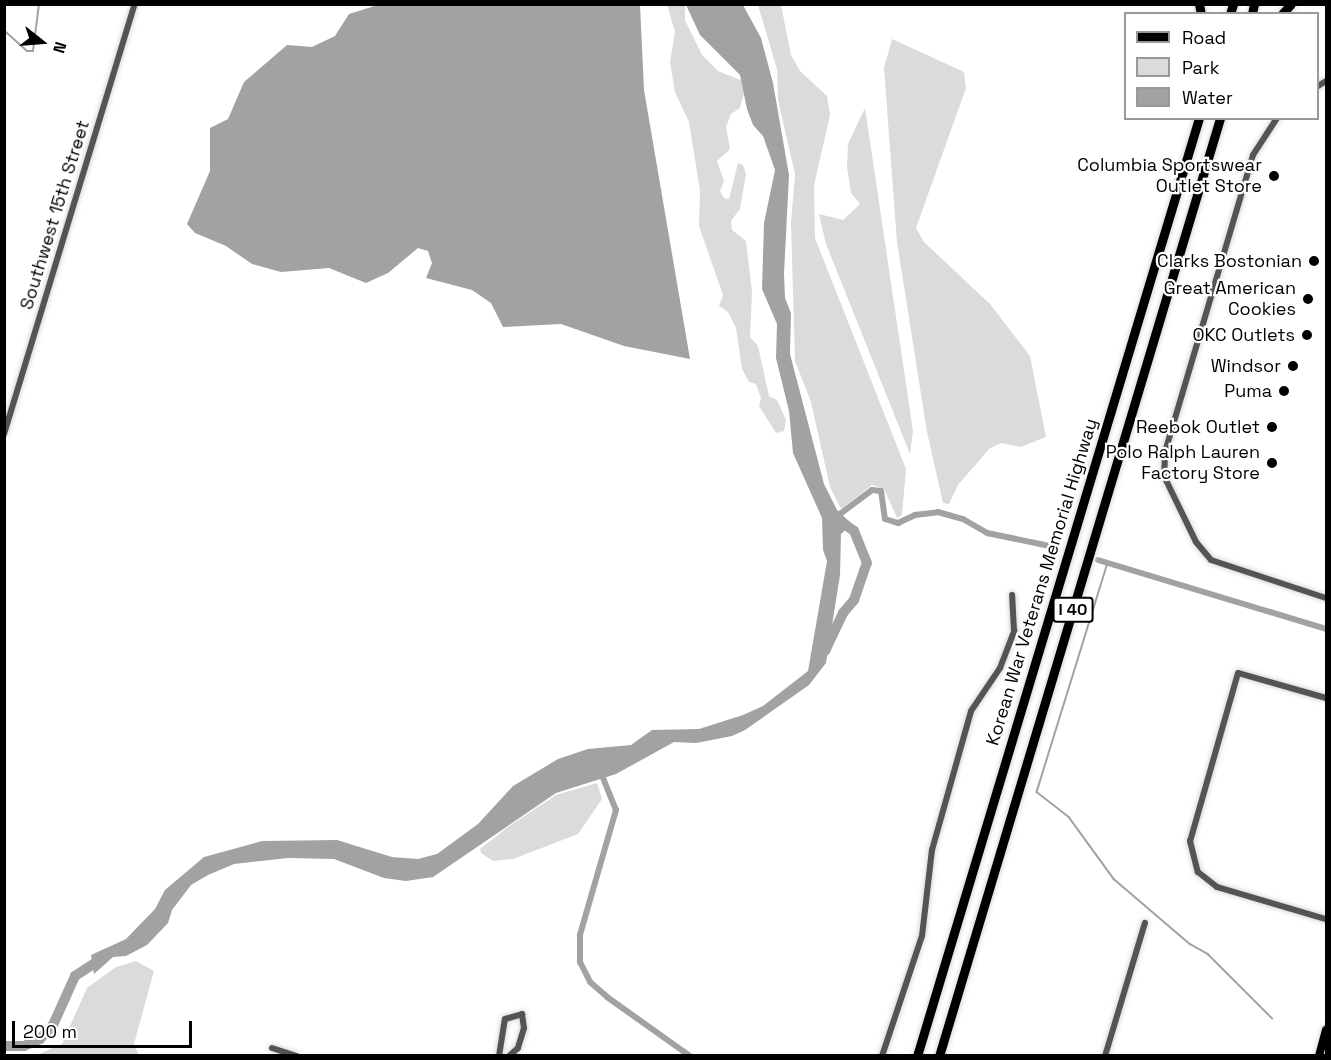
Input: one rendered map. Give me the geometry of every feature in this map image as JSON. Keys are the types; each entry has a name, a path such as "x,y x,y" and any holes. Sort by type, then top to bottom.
{"highway":[{"name":"Korean War Veterans Memorial Highway","path":"917,1056 1189,152 1196,120"},
{"name":"Korean War Veterans Memorial Highway","path":"939,1056 1219,120"},
{"path":"1206,164 1226,120"}],"main road":[{"path":"1319,1056 1326,1030"}],"street":[{"name":"Southwest 15th Street","path":"4,434 135,4"},
{"path":"1276,120 1253,155 1178,408 1166,453 1164,476 1196,542 1211,560 1326,597"},
{"path":"882,1056 922,936 932,850 971,711 1000,668 1014,631 1012,595"},
{"path":"1326,698 1239,673 1190,841 1197,872 1217,887 1326,919"},
{"path":"1105,1056 1145,923"},
{"path":"499,1056 505,1019 522,1014 524,1028 518,1048 509,1056"},
{"path":"272,1048 297,1056"}],"green space":[{"path":"667,5 685,5 685,20 702,55 718,71 743,81 745,89 740,108 731,114 726,127 730,149 717,161 724,181 720,191 724,198 729,199 738,163 743,165 746,174 740,209 731,221 732,230 746,241 752,292 750,337 758,346 769,396 777,400 786,420 784,431 776,433 759,406 761,398 756,384 749,382 742,369 736,328 728,312 719,306 723,295 699,226 700,191 689,122 675,92 670,62 675,32"},
{"path":"758,5 781,5 791,55 800,71 827,96 830,115 814,185 815,238 906,469 902,515 897,518 884,489 872,485 841,509 830,487 811,402 795,361 791,222 795,174 778,100 777,69"},
{"path":"892,39 964,72 966,88 916,228 924,242 990,304 1030,356 1046,437 1021,447 1001,443 989,449 958,485 949,504 943,503 927,432 897,242 884,68"},
{"path":"865,108 913,431 910,454 826,244 819,214 843,220 860,204 851,193 847,167 848,144"},
{"path":"597,783 602,799 578,834 513,859 493,861 481,853 480,849 508,827 556,795"},
{"path":"136,961 154,971 134,1044 139,1055 37,1055 62,1044 87,988 116,967"}],"water":[{"path":"381,4 640,5 644,90 690,359 624,346 561,324 503,327 491,303 472,290 426,278 432,263 428,251 418,248 388,273 366,283 329,268 281,272 252,264 226,246 195,233 187,224 210,171 210,128 228,119 244,82 287,45 312,47 335,36 349,14"},
{"path":"686,5 743,5 761,38 773,83 789,175 784,274 785,298 791,313 790,354 824,484 837,510 852,524 841,534 840,575 826,663 809,685 745,730 732,736 696,743 674,742 616,774 556,793 433,877 406,881 384,878 334,859 288,858 234,864 208,875 191,885 172,910 168,923 147,945 126,956 113,957 94,974 91,955 126,939 155,909 165,890 204,857 262,841 337,840 392,857 418,859 437,854 478,824 513,786 558,759 588,749 631,745 652,730 699,729 743,715 763,706 808,671 827,561 823,550 822,518 793,453 789,411 776,358 777,324 762,289 764,223 775,170 763,136 753,125 747,109 740,75 700,35"}],"waterway":[{"path":"4,30 27,51 33,51 39,4"},
{"path":"836,517 872,490 881,491 885,519 898,523 915,515 938,512 963,519 987,533 1050,546"},
{"path":"825,651 843,613 854,600 867,563 854,531 839,520"},
{"path":"1098,560 1326,629"},
{"path":"1108,563 1037,792 1069,817 1114,879 1190,944 1208,954 1272,1018"},
{"path":"601,773 616,810 580,935 580,962 590,982 607,997 690,1056"},
{"path":"4,1046 24,1046 40,1039 53,1025 75,976 103,958"}],"place":[{"name":"Columbia Sportswear Outlet Store","path":"1274,176"},
{"name":"Clarks Bostonian","path":"1314,261"},
{"name":"Great American Cookies","path":"1308,299"},
{"name":"OKC Outlets","path":"1307,335"},
{"name":"Windsor","path":"1293,366"},
{"name":"Puma","path":"1284,391"},
{"name":"Reebok Outlet","path":"1272,427"},
{"name":"Polo Ralph Lauren Factory Store","path":"1272,463"}]}
